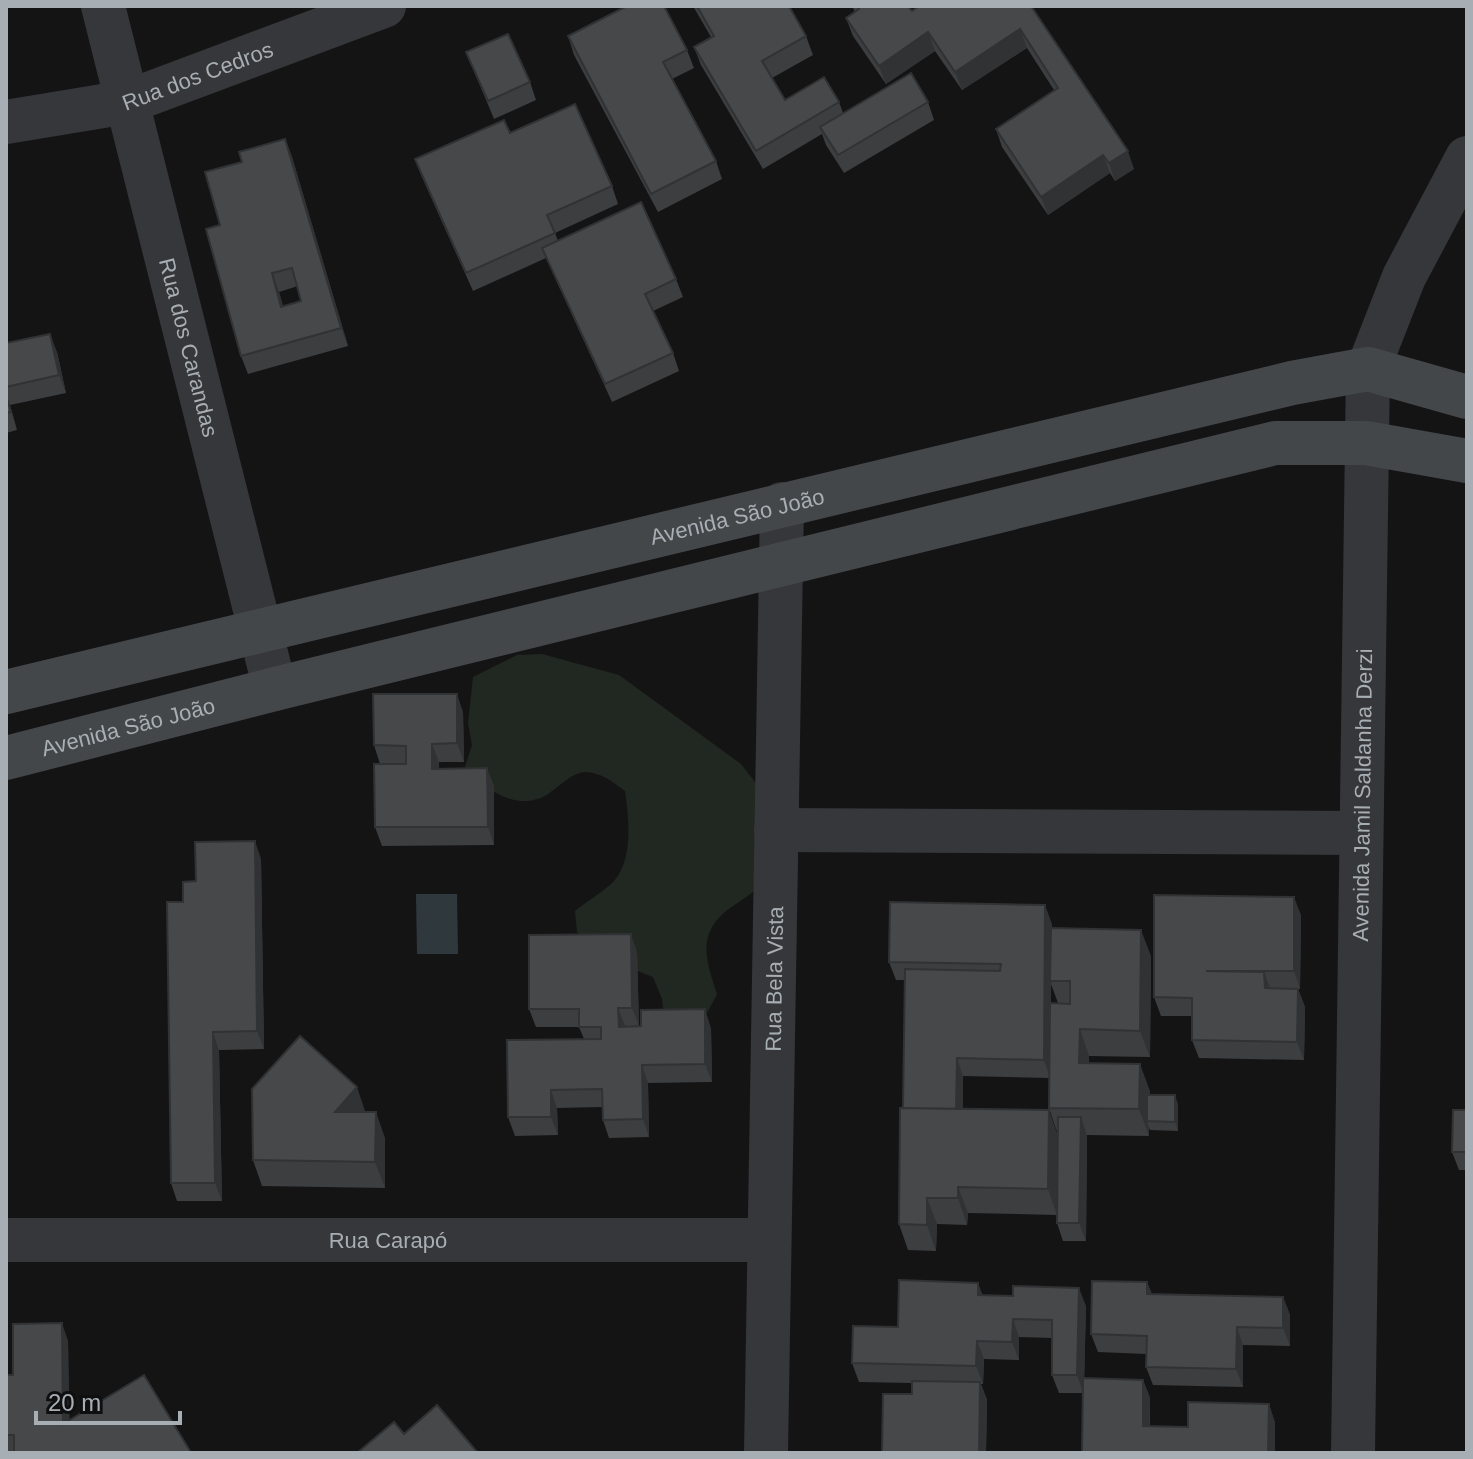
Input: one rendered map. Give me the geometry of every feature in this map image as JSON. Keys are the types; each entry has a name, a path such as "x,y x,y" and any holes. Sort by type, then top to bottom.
{"street":[{"name":"Rua dos Carandas","path":"103,6 275,689"},
{"name":"Rua dos Cedros","path":"6,122 127,102 384,6"},
{"name":"Avenida Jamil Saldanha Derzi","path":"1353,1453 1368,369 1404,277 1467,158"},
{"name":"Avenida São João","path":"6,692 1292,383 1368,369 1467,397"},
{"name":"Avenida São João","path":"6,758 1275,443 1366,443 1467,461"},
{"name":"Rua Bela Vista","path":"766,1453 782,504"},
{"path":"776,830 1361,833"},
{"name":"Rua Carapó","path":"6,1240 769,1240"}],"shaded area":[{"path":"542,654 619,675 741,764 758,786 767,879 721,915 713,925 707,957 717,994 702,1023 665,1023 662,999 653,977 613,958 577,932 575,911 611,884 623,864 628,840 625,791 602,776 586,772 571,777 537,799 514,800 492,791 465,767 472,745 468,723 473,677 517,655"},
{"path":"416,894 457,894 458,954 417,954"}],"building":[{"path":"627,6 664,6 687,50 663,62 716,161 651,194 568,36"},
{"path":"697,6 789,6 806,36 762,61 785,100 824,77 839,102 756,151 694,47 714,36"},
{"path":"858,6 908,6 912,11 919,6 1031,6 1128,151 1109,163 1103,155 1041,197 996,129 1058,88 1020,29 955,72 928,32 879,66 846,18 859,9"},
{"path":"508,34 530,82 488,101 466,52"},
{"path":"911,73 928,102 838,155 820,127"},
{"path":"575,104 612,186 547,215 555,233 466,273 415,159 504,120 510,133"},
{"path":"285,139 341,328 241,356 206,229 220,225 205,172 242,162 239,152","holes":["292,268 301,301 281,307 272,273"]},
{"path":"641,202 676,279 645,294 673,353 605,384 542,248"},
{"path":"50,334 59,375 6,387 6,343"},
{"path":"6,396 11,412 6,413"},
{"path":"373,694 457,694 457,743 432,744 432,769 487,768 488,827 375,827 374,764 406,764 406,746 374,745"},
{"path":"255,841 257,1031 213,1032 215,1183 171,1183 167,902 183,902 183,882 196,881 195,842"},
{"path":"1154,895 1294,897 1294,971 1206,971 1264,972 1265,988 1298,989 1297,1042 1192,1040 1192,998 1154,997"},
{"path":"890,902 1045,905 1044,1060 957,1058 956,1109 903,1108 905,969 1000,971 1001,964 889,962"},
{"path":"1051,928 1141,930 1140,1031 1080,1029 1079,1063 1140,1064 1139,1109 1049,1108 1050,1003 1070,1004 1070,981 1050,981"},
{"path":"631,934 632,1008 618,1008 619,1027 641,1026 641,1010 705,1009 705,1064 642,1065 643,1119 603,1120 602,1089 551,1090 551,1117 508,1117 507,1040 601,1039 601,1027 579,1027 579,1009 529,1009 529,935"},
{"path":"300,1036 357,1087 335,1112 376,1112 375,1162 253,1160 252,1089"},
{"path":"1147,1095 1175,1095 1175,1122 1147,1121"},
{"path":"900,1108 1049,1110 1048,1189 958,1187 958,1198 927,1198 927,1225 899,1224"},
{"path":"1453,1110 1467,1110 1467,1152 1452,1152"},
{"path":"1058,1117 1081,1117 1079,1223 1057,1223"},
{"path":"899,1280 978,1283 978,1295 1013,1296 1013,1286 1079,1288 1077,1375 1052,1375 1052,1320 1013,1319 1012,1342 977,1341 976,1366 852,1363 853,1326 898,1327"},
{"path":"1092,1281 1147,1282 1147,1294 1283,1297 1283,1328 1237,1327 1236,1369 1146,1367 1147,1336 1091,1334"},
{"path":"62,1323 63,1424 144,1375 190,1451 14,1453 14,1435 6,1435 6,1375 13,1375 13,1324"},
{"path":"1083,1378 1143,1380 1143,1426 1188,1427 1188,1402 1269,1404 1268,1453 1082,1453"},
{"path":"912,1381 980,1382 979,1453 882,1453 883,1394 912,1394"},
{"path":"437,1405 478,1453 357,1453 394,1422 404,1434"}]}
